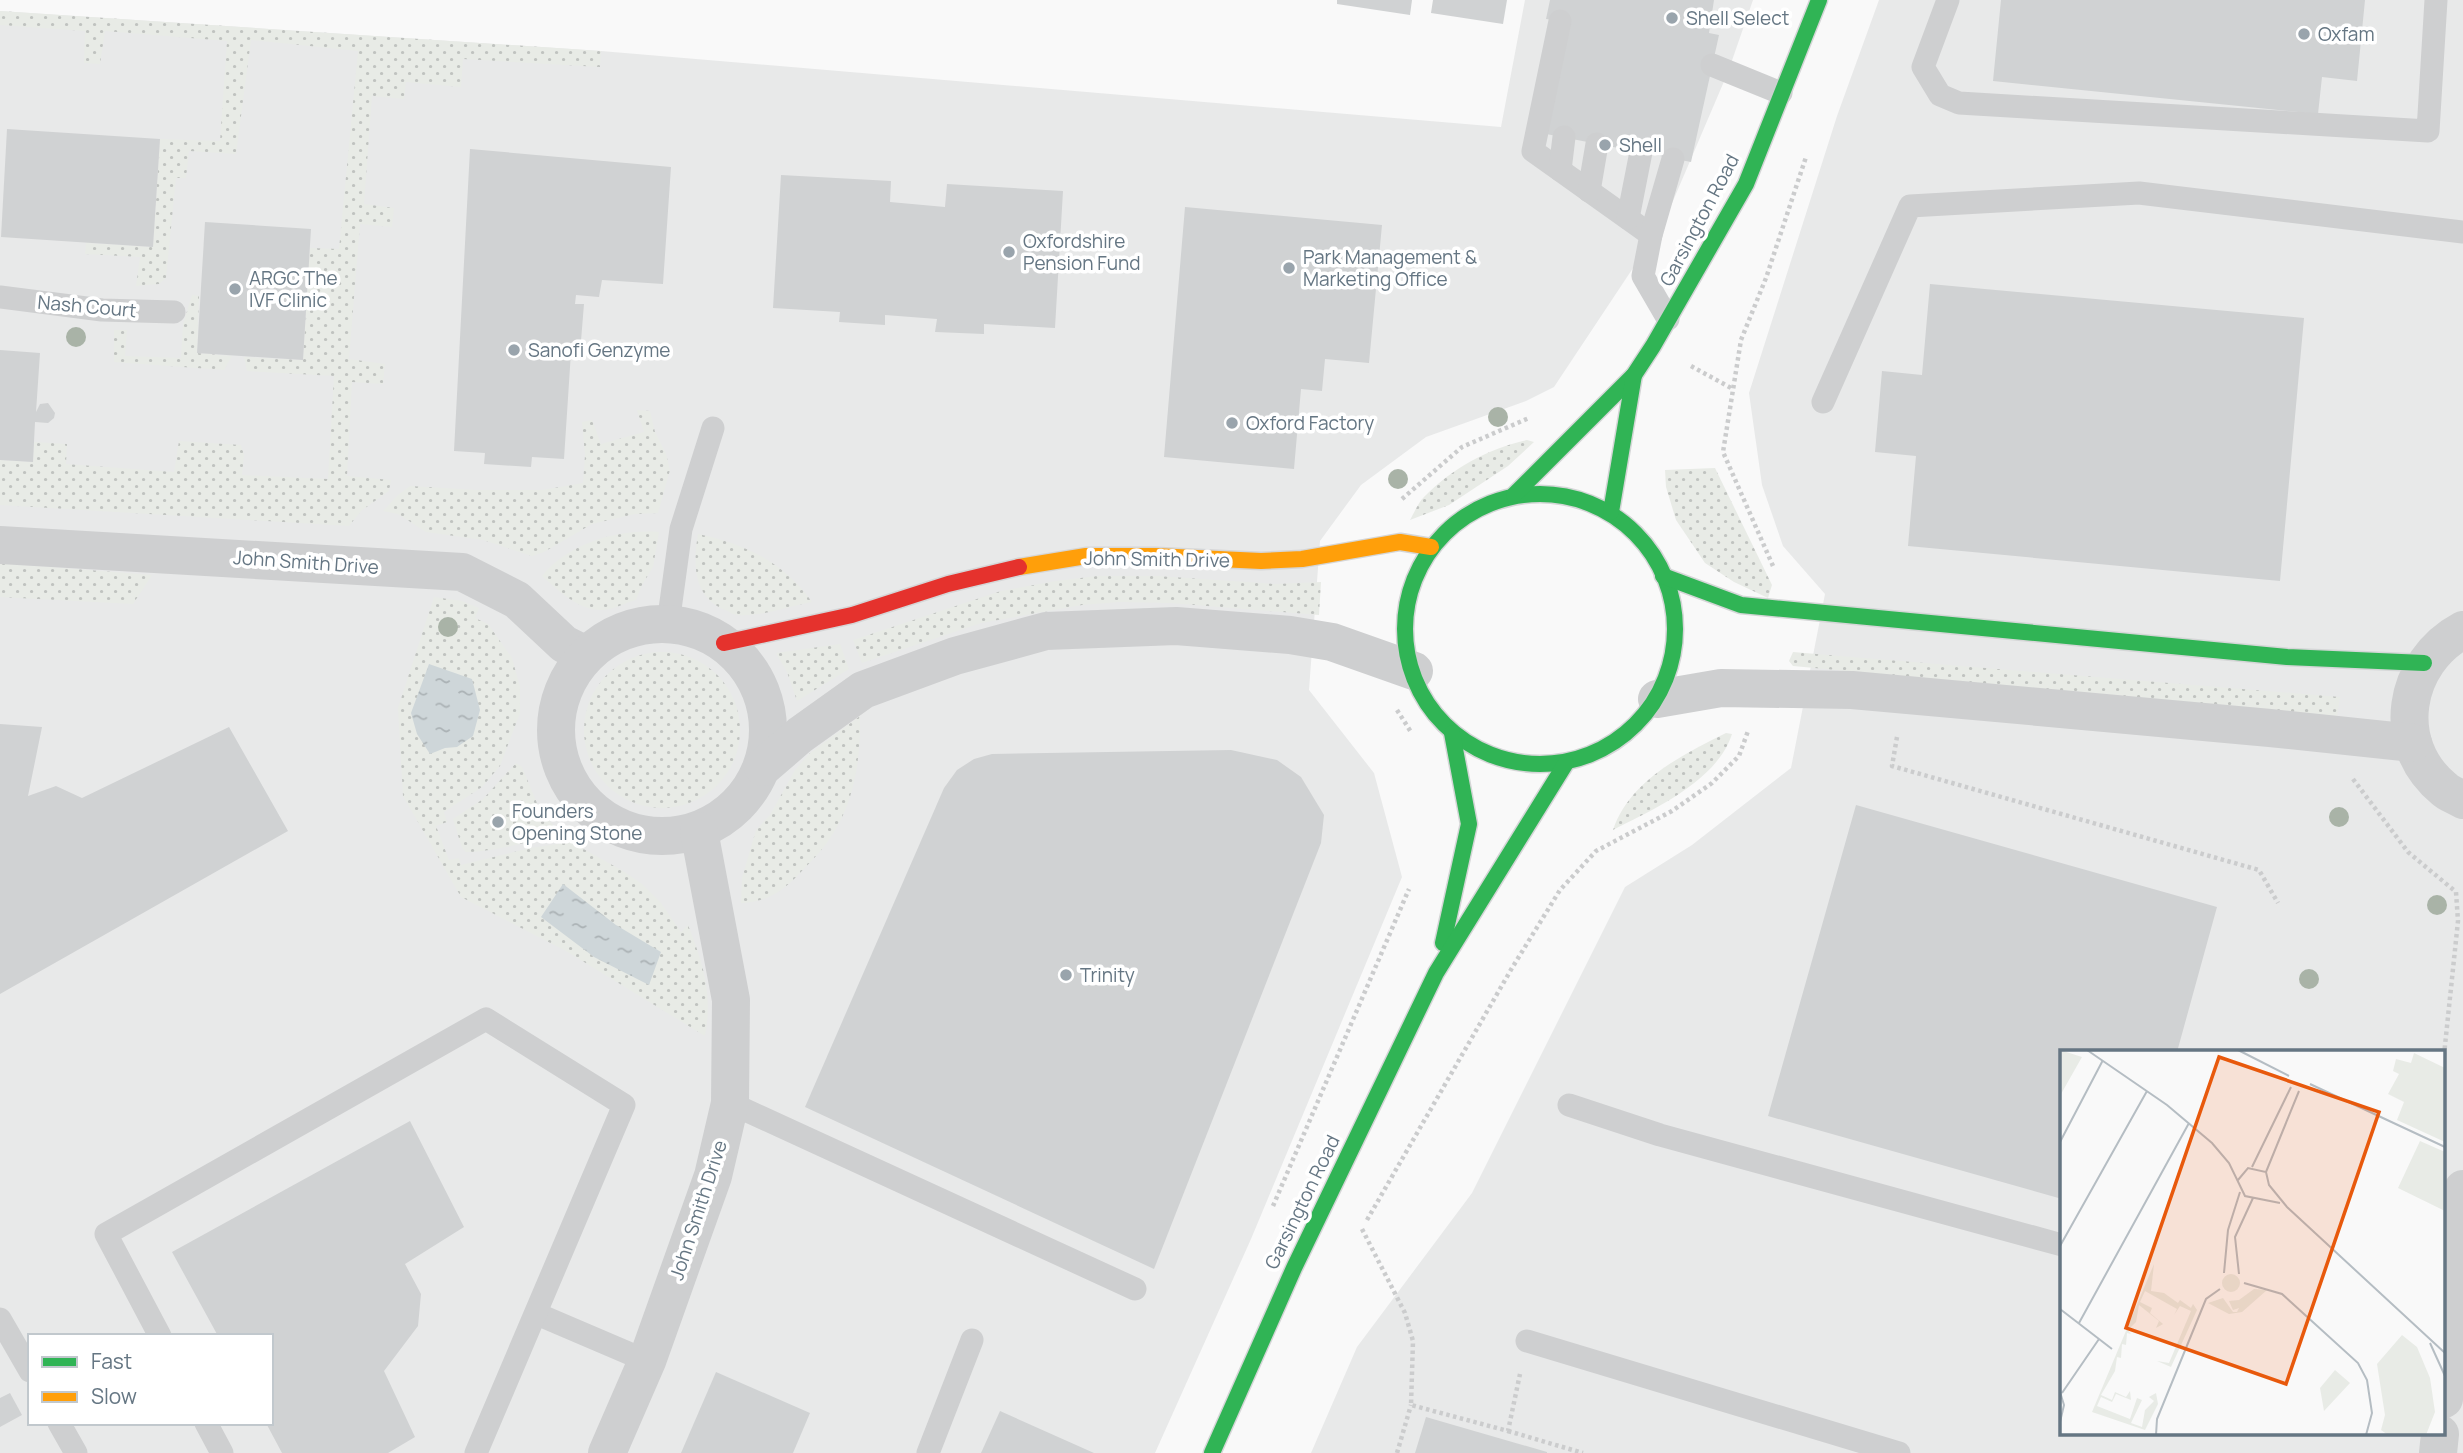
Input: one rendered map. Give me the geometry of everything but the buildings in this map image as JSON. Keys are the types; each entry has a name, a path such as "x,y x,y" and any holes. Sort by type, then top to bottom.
{"main road":[{"name":"Garsington Road","path":"1514,495 1634,375 1746,184 1819,0"},
{"name":"Garsington Road","path":"1611,512 1634,375"},
{"path":"1514,495 1564,495 1611,512 1646,542 1672,593 1675,646 1657,699 1614,744 1566,763 1497,758 1451,733 1424,700 1406,647 1408,598 1431,547 1472,511 1514,495"},
{"name":"John Smith Drive","path":"724,643 852,615 948,584 1023,566 1086,556 1261,561 1302,559 1400,542 1431,547"},
{"path":"1663,576 1741,605 2287,657 2424,663"},
{"path":"1436,973 1469,824 1451,733"},
{"path":"1436,973 1566,763"},
{"name":"Garsington Road","path":"1212,1453 1294,1268 1436,973"}],"street":[{"name":"John Smith Drive","path":"0,545 462,572 517,600 564,644 586,655"},
{"path":"762,767 769,736 761,691 742,658 705,631 648,623 626,630 586,655 572,674 560,702 557,734 562,765 574,792 598,817 623,830 646,837 699,831 716,822 741,802 762,767 800,734 863,690 955,656 1046,631 1176,625 1290,635 1332,642 1414,671"},
{"path":"2463,630 2440,644 2424,663 2413,688 2409,716 2413,743 2426,769 2444,790 2463,800"},
{"path":"1657,699 1721,688 1852,690 2413,743"},
{"name":"John Smith Drive","path":"607,1453 647,1361 713,1176 730,1104 731,1000 699,831"},
{"path":"2446,1358 2463,1189"}],"lane":[{"path":"1948,0 1923,67 1940,95 1959,103 2428,131 2436,0"},
{"path":"1560,21 1533,151 1651,235"},
{"path":"1712,65 1782,93"},
{"path":"1560,170 1564,137"},
{"path":"1589,191 1597,144"},
{"path":"1628,218 1641,152"},
{"path":"1668,319 1643,276 1651,235 1673,159"},
{"path":"1823,402 1910,206 2140,193 2463,232"},
{"name":"Nash Court","path":"0,297 102,310 174,312"},
{"path":"668,624 681,529 713,428"},
{"path":"159,1334 106,1234 486,1019 624,1105 476,1453"},
{"path":"730,1104 1135,1289"},
{"path":"1569,1105 1660,1135 2060,1244"},
{"path":"537,1314 647,1361"},
{"path":"0,1319 28,1368"},
{"path":"928,1453 972,1340"},
{"path":"1527,1341 1899,1453"},
{"path":"61,1425 76,1453"},
{"path":"207,1425 222,1453"}],"path":[{"path":"1773,567 1723,452 1741,340 1766,278 1809,146"},
{"path":"1396,503 1462,447 1533,416"},
{"path":"1395,708 1416,741"},
{"path":"1356,1241 1511,968 1560,890 1597,851 1672,811 1713,783 1739,756 1752,720"},
{"path":"1898,736 1910,737"},
{"path":"1892,766 2259,870 2278,902"},
{"path":"2349,772 2408,852 2456,892 2458,921 2445,1050"},
{"path":"1270,1214 1409,889"},
{"path":"1362,1230 1405,1313 1413,1341 1411,1405 1397,1453"},
{"path":"1508,1431 1527,1341"},
{"path":"1411,1405 1583,1453"}],"shaded area":[{"path":"1525,0 1753,0 1728,72 1670,208 1554,387 1526,401 1426,437 1361,485 1320,541 1309,690 1374,773 1402,877 1251,1239 1155,1453 0,1453 0,11 601,51 1501,127"},
{"path":"1879,0 2463,0 2463,1453 1311,1453 1357,1347 1472,1193 1625,887 1692,845 1791,768 1825,594 1783,546 1762,485 1749,393 1837,116"},
{"path":"0,11 601,51 600,67 463,59 461,87 406,82 404,99 372,96 364,204 394,208 392,227 360,224 349,359 385,364 383,384 352,382 347,476 391,480 389,491 361,511 349,526 0,505 0,460 33,462 34,442 67,444 66,464 174,472 179,441 241,445 244,455 242,475 328,479 334,376 247,371 244,357 303,360 310,248 339,249 358,51 251,40 236,154 189,151 186,178 176,178 166,278 159,284 136,286 140,257 85,254 86,243 153,247 160,139 220,141 227,41 105,31 100,64 84,63 85,31 0,25"},
{"path":"192,295 199,296 197,353 232,356 224,370 114,362 114,330 127,330 125,356 181,358 183,324"},
{"path":"637,410 650,411 670,470 658,513 635,514 592,524 544,552 532,556 483,540 426,532 398,514 383,511 410,486 542,490 583,483 585,455 582,422 592,420 601,444 644,432"},
{"path":"1527,440 1534,442 1508,466 1449,505 1410,520 1424,497 1446,477 1485,454"},
{"path":"1715,468 1772,585 1768,598 1734,582 1705,563 1676,520 1666,487 1665,470"},
{"path":"659,532 653,567 636,600 610,609 591,609 573,601 542,576 566,555 595,540 627,533"},
{"path":"698,534 732,543 762,557 789,576 812,602 747,615 734,614 723,609 706,596 697,578"},
{"path":"0,563 152,575 133,604 0,597"},
{"path":"1097,576 1158,576 1275,584 1321,582 1319,615 1170,603 1119,602 1082,605 981,623 862,663 853,640 1001,591"},
{"path":"434,597 462,601 479,608 475,618 488,624 512,658 520,687 520,713 500,766 482,787 444,812 447,822 436,826 449,860 459,858 461,865 530,848 571,842 642,884 661,903 681,932 688,925 698,952 707,992 705,1036 566,951 461,897 403,796 398,708"},
{"path":"840,644 849,669 797,701 787,672 776,653"},
{"path":"662,652 692,658 717,675 734,700 740,730 734,760 717,785 692,802 662,808 632,802 607,785 590,760 584,730 590,700 607,675 632,658"},
{"path":"1793,652 2340,697 2337,716 1793,666 1789,661"},
{"path":"860,716 858,762 851,793 840,822 829,840 781,890 758,901 741,903 742,878 756,830 770,815 795,770 809,754"},
{"path":"1726,733 1732,734 1724,751 1699,779 1665,803 1613,830 1621,812 1645,783 1675,760"},
{"path":"516,763 522,767 539,808 557,830 513,846 466,852 462,848 453,819 483,799"}],"water":[{"path":"429,664 472,679 480,710 473,736 457,747 430,754 417,734 411,713"},
{"path":"563,884 616,925 661,952 649,985 594,957 541,917"}],"traffic: fast":[{"path":"1514,495 1634,375 1653,346 1746,184 1819,0"},
{"path":"1611,512 1634,375"},
{"path":"1540,494 1566,497 1592,505 1615,517 1635,534 1652,554 1664,577 1672,603 1675,629 1672,655 1664,681 1652,704 1635,724 1615,741 1592,753 1566,761 1540,764 1514,761 1488,753 1465,741 1445,724 1428,704 1416,681 1408,655 1405,629 1408,603 1416,577 1428,554 1445,534 1465,517 1488,505 1514,497 1540,494"},
{"path":"1663,576 1741,605 2287,657 2424,663"},
{"path":"1443,943 1469,824 1452,733"},
{"path":"1212,1453 1294,1268 1436,973 1566,763"}],"traffic: slow":[{"path":"1019,567 1086,556 1261,561 1302,559 1400,542 1431,547"}],"traffic: jam":[{"path":"724,643 852,615 948,584 1019,567"}],"place":[{"name":"Shell Select","path":"1672,18"},
{"name":"Oxfam","path":"2304,34"},
{"name":"Shell","path":"1605,145"},
{"name":"Oxfordshire Pension Fund","path":"1009,252"},
{"name":"Park Management & Marketing Office","path":"1289,268"},
{"name":"ARGC The IVF Clinic","path":"235,289"},
{"name":"Sanofi Genzyme","path":"514,350"},
{"name":"Oxford Factory","path":"1232,423"},
{"name":"Founders Opening Stone","path":"498,822"},
{"name":"Trinity","path":"1066,975"}]}
